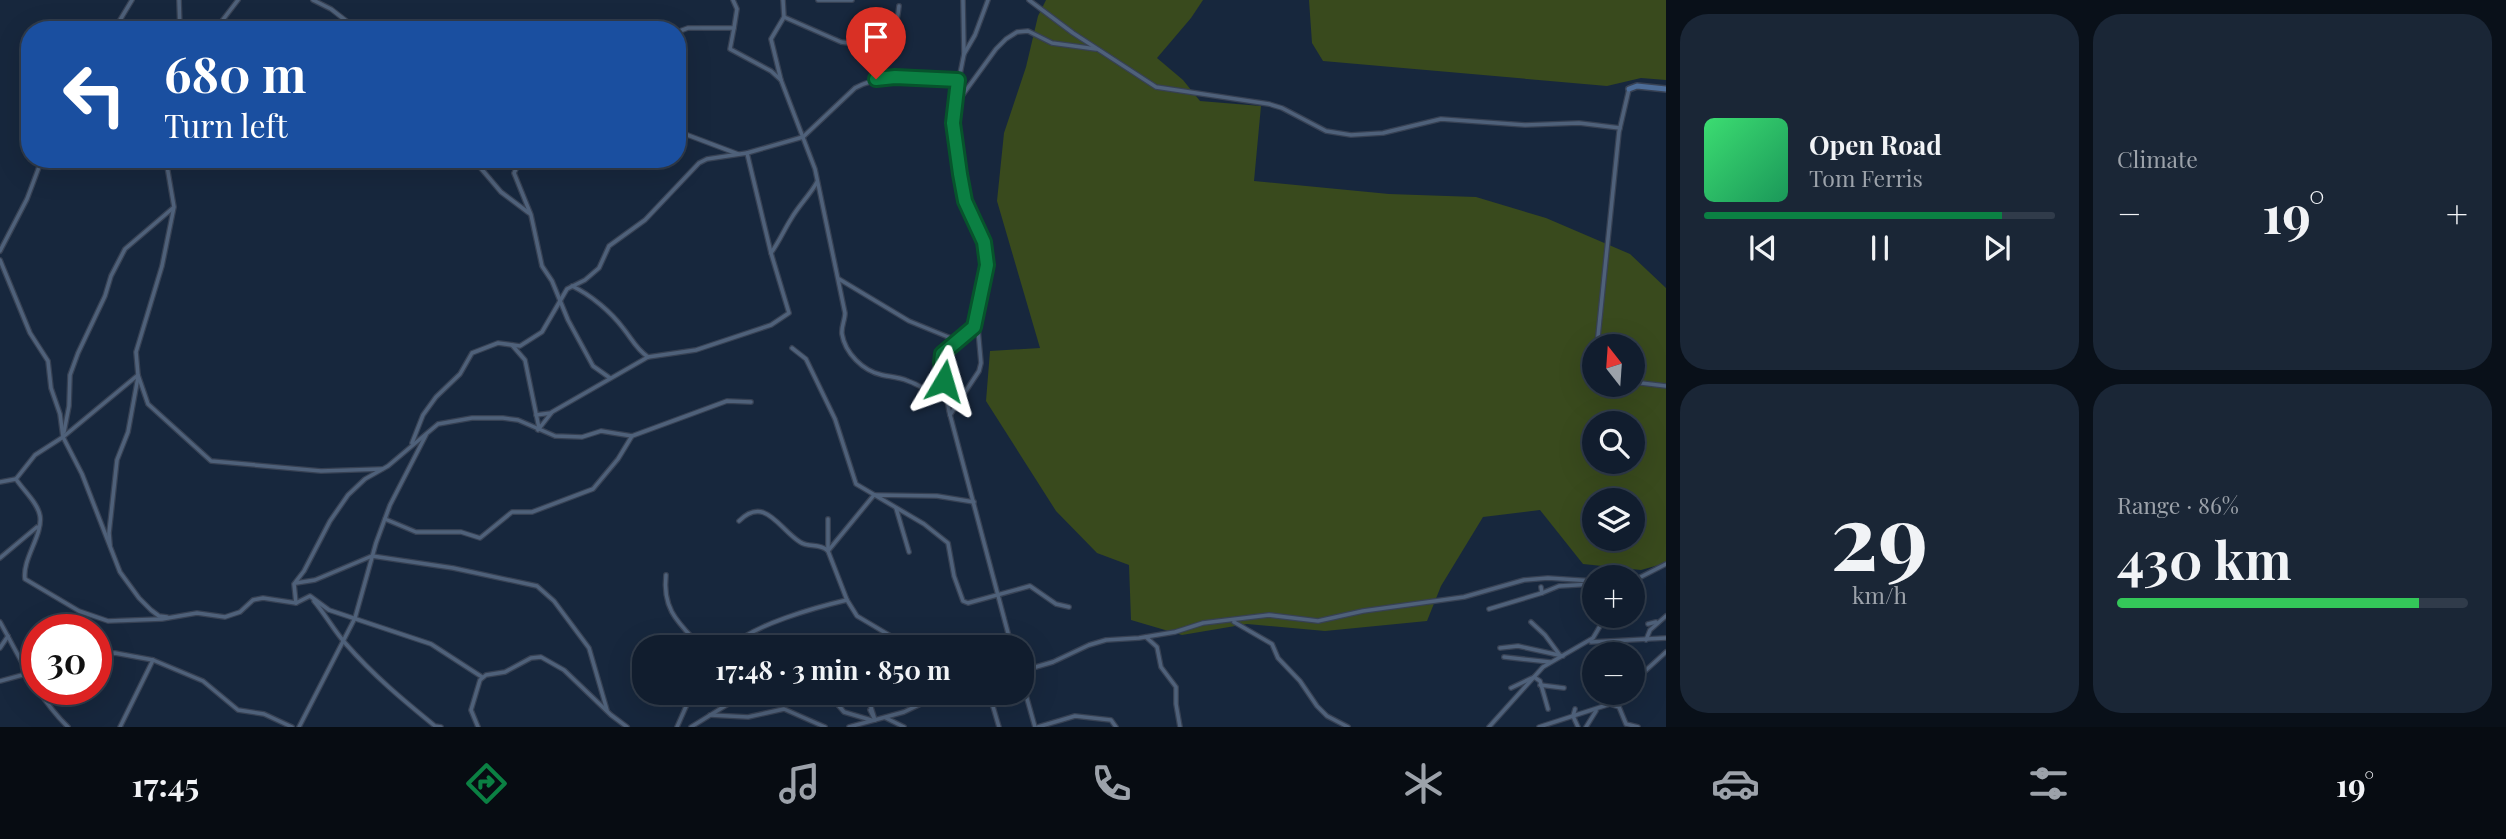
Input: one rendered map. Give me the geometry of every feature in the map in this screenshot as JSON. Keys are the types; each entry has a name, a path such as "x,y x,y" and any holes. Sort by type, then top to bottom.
{"street":[{"path":"119,21 132,0"},
{"path":"179,0 180,21"},
{"path":"222,21 238,0"},
{"path":"313,0 346,21"},
{"path":"733,0 737,9 730,49 771,71 781,80"},
{"path":"783,0 784,17 771,39 781,80 811,157 817,181 845,313 842,334 853,359 873,373 901,378 923,386 934,396 947,398"},
{"path":"818,0 852,0"},
{"path":"963,0 964,54 953,123 965,201 984,242 987,265 974,327 942,354 941,362 950,415 1008,635"},
{"path":"964,54 975,35 988,0"},
{"path":"1029,0 1073,33 1156,87 1269,104 1338,134 1383,133 1441,118 1525,125 1579,123 1620,128"},
{"path":"880,55 896,29 899,6"},
{"path":"784,17 841,42 886,48"},
{"path":"686,29 734,28"},
{"path":"955,106 996,49 1017,32 1028,31 1052,43 1099,49"},
{"path":"411,445 423,415 436,397 460,374 472,353 498,342 520,346 542,332 567,289 585,280 598,268 609,246 645,219 699,163 707,159 740,155 803,137 856,88 865,83 895,77 958,80"},
{"path":"1598,334 1620,128 1629,89 1637,86 1666,89"},
{"path":"686,134 740,155"},
{"path":"536,415 552,412 648,357 696,350 771,326 789,313 771,253 747,153"},
{"path":"0,251 27,199 39,168"},
{"path":"167,168 174,207 162,266 136,352 138,375 148,404 211,461 321,471 383,469"},
{"path":"481,168 501,192 531,215"},
{"path":"516,168 514,173 531,215 539,261 593,366 610,378"},
{"path":"771,253 817,181"},
{"path":"63,437 69,406 70,375 106,296 111,276 125,249 174,207"},
{"path":"0,260 30,333 48,361 51,388 60,414 63,437 82,474 120,572 139,598 159,616 169,617"},
{"path":"838,279 909,321 958,341"},
{"path":"572,286 584,292 615,317 635,348 648,357"},
{"path":"950,415 981,363 977,318"},
{"path":"512,345 524,360 539,429"},
{"path":"792,348 807,359 835,419 856,484 930,528 948,543 962,601 968,603 1030,586 1056,604 1069,607"},
{"path":"0,482 16,479 36,455 63,437 138,375"},
{"path":"111,552 108,533 117,460 128,432 138,375"},
{"path":"1645,383 1666,386"},
{"path":"296,603 294,584 348,495 438,424 472,418 518,420 555,436 568,438 601,431 632,436 727,401 751,402"},
{"path":"539,429 552,412"},
{"path":"299,727 355,618 385,519 427,433"},
{"path":"385,519 416,532 461,532 480,538 512,512 532,513 593,489 618,459 632,436"},
{"path":"16,479 39,512 39,525 24,570 24,579 99,620 197,613 225,617 240,612 253,600 263,598 296,603 310,596"},
{"path":"874,495 937,496 974,502"},
{"path":"828,551 874,495"},
{"path":"896,508 909,552"},
{"path":"739,521 747,513 764,513 803,544 820,545 828,551"},
{"path":"828,519 828,551 848,600 857,616 888,635"},
{"path":"0,558 39,525"},
{"path":"294,584 315,580 372,556 453,568 537,586 554,601 589,648 607,710"},
{"path":"1645,575 1666,564"},
{"path":"666,575 665,590 669,608 690,635"},
{"path":"1034,668 1098,643 1189,629 1202,623 1269,615 1318,621 1363,611 1464,597 1524,580 1549,578 1582,581"},
{"path":"1489,609 1556,587 1582,584"},
{"path":"1541,587 1542,593"},
{"path":"310,596 329,610 431,644 483,677"},
{"path":"310,596 343,641 382,682 435,726 441,727"},
{"path":"748,635 773,623 848,600"},
{"path":"1646,640 1648,632 1665,617"},
{"path":"1648,624 1665,617"},
{"path":"1233,621 1272,644 1278,658 1300,681 1317,706 1337,725 1348,727"},
{"path":"0,622 21,660"},
{"path":"1531,622 1562,656"},
{"path":"1589,642 1600,628"},
{"path":"0,648 8,636"},
{"path":"1589,642 1660,639 1666,636"},
{"path":"1146,637 1157,647 1161,667 1176,687 1180,727"},
{"path":"1500,648 1517,646 1562,656"},
{"path":"1489,727 1543,667 1582,646"},
{"path":"1645,671 1666,652"},
{"path":"112,653 153,660 204,681 239,710 264,713 292,727"},
{"path":"478,727 471,710 480,680 486,674 505,672 531,658 541,657 564,670 627,727"},
{"path":"1504,657 1552,662"},
{"path":"120,727 153,660"},
{"path":"0,681 21,675"},
{"path":"1534,677 1540,681 1548,709"},
{"path":"1511,688 1534,677"},
{"path":"1540,685 1564,688"},
{"path":"47,705 68,727"},
{"path":"677,727 687,705"},
{"path":"691,727 726,705"},
{"path":"838,705 844,712 874,720"},
{"path":"870,705 874,720"},
{"path":"849,727 904,712 919,705"},
{"path":"993,705 999,727"},
{"path":"1030,705 1037,727 1075,716 1111,720 1116,727"},
{"path":"1539,727 1608,705"},
{"path":"1613,705 1619,707 1626,724 1638,727"},
{"path":"710,715 724,718 748,717 783,709 825,727"},
{"path":"1575,709 1573,716 1578,727"},
{"path":"870,710 874,720"},
{"path":"1586,727 1597,710"},
{"path":"884,717 888,727"},
{"path":"884,717 904,727"}],"green space":[{"path":"1046,0 1203,0 1157,58 1183,80 1200,101 1261,106 1254,181 1389,194 1476,197 1546,218 1630,254 1666,288 1666,563 1645,569 1645,565 1583,564 1540,510 1483,517 1441,586 1427,621 1325,631 1247,624 1182,635 1131,620 1129,565 1097,553 1056,511 986,401 990,351 1040,348 997,201 1004,133 1026,67 1038,16"},
{"path":"1309,0 1666,0 1666,80 1641,78 1607,86 1323,61 1312,43"}],"route":[{"path":"876,79 895,77 958,80 953,123 960,174 965,201 984,242 987,265 974,327 942,354 944,381"}]}
